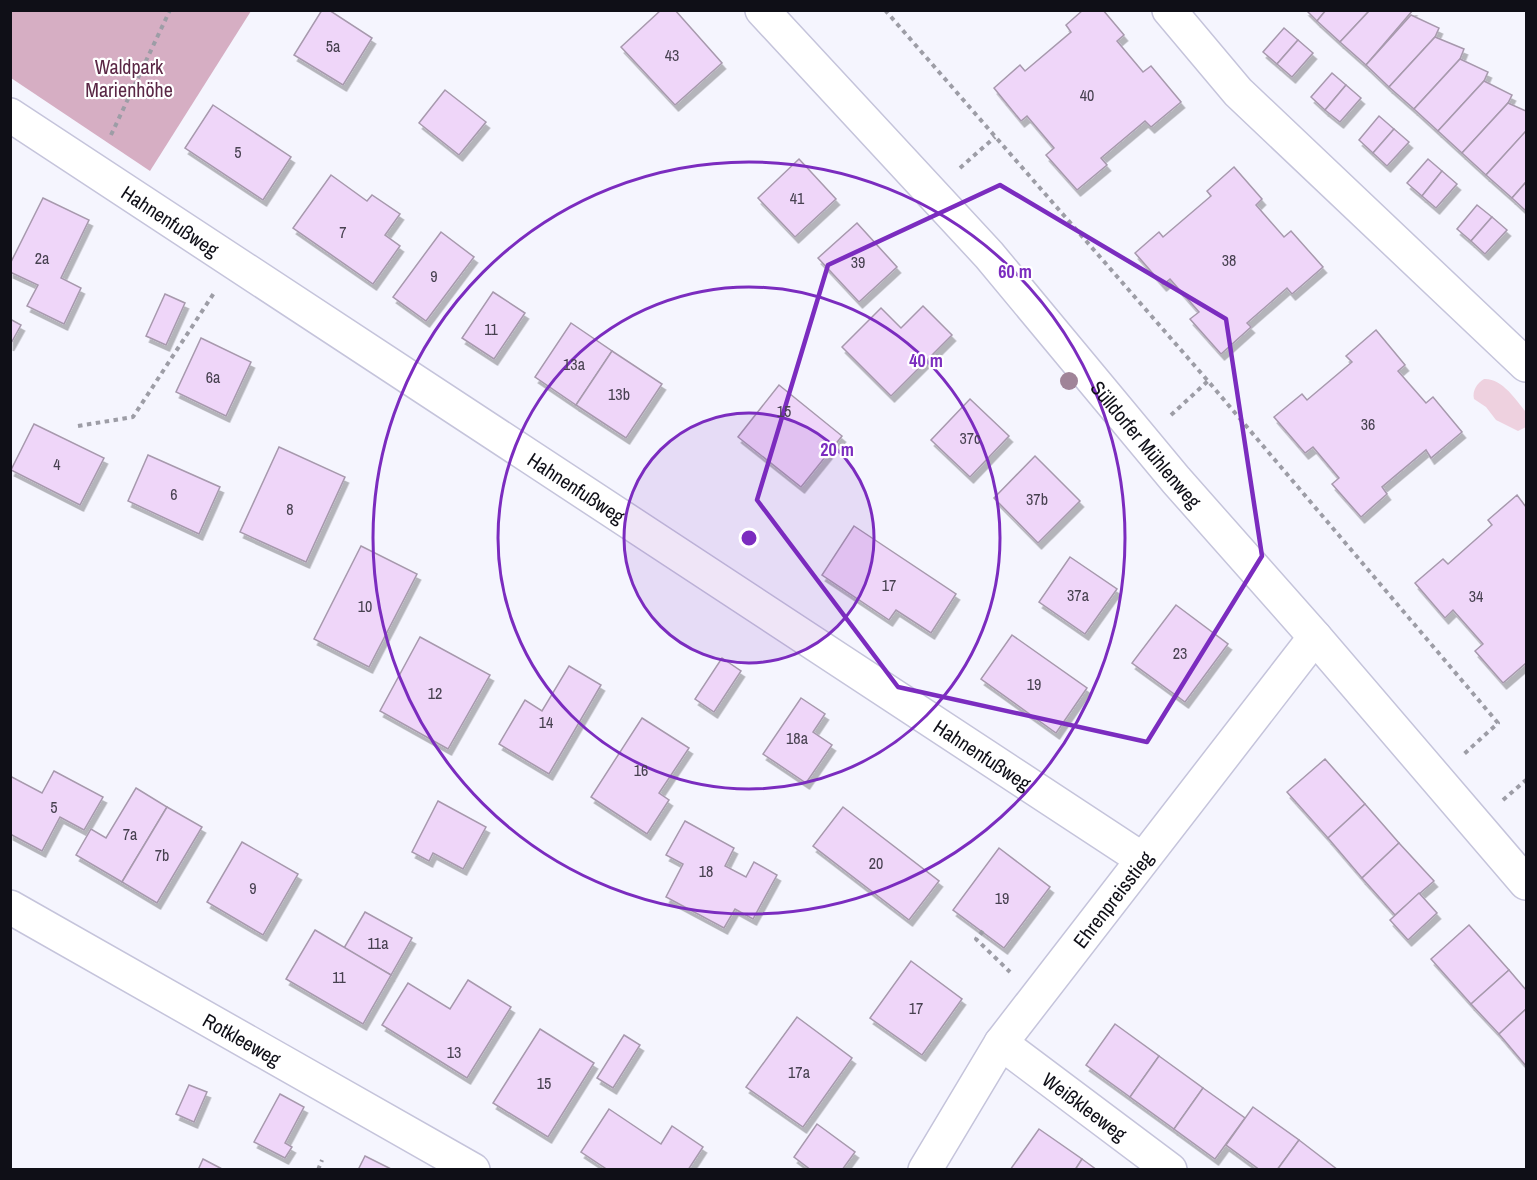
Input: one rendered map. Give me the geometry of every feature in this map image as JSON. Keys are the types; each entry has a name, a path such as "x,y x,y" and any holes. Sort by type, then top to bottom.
{"street":[{"name":"Sülldorfer Mühlenweg","path":"762,10 989,255 1176,480 1527,883"},
{"path":"1169,10 1238,92 1527,365"},
{"name":"Hahnenfußweg","path":"10,115 1142,859"},
{"name":"Ehrenpreisstieg","path":"925,1170 1001,1043 1315,638"},
{"name":"Rotkleeweg","path":"10,908 473,1170"},
{"name":"Weißkleeweg","path":"1001,1043 1170,1170"}],"path":[{"path":"94,171 170,10"},
{"path":"885,10 1208,381 1498,723 1437,780"},
{"path":"932,193 995,137"},
{"path":"78,426 133,417 234,263"},
{"path":"1143,440 1208,381"},
{"path":"983,931 976,939 1034,999"},
{"path":"318,1170 322,1161"}],"highlighted area":[{"path":"1000,185 1226,319 1262,556 1147,742 898,687 757,500 828,265"}],"shaded area":[{"path":"1484,379 1497,382 1513,396 1526,412 1526,427 1518,431 1496,420 1486,407 1474,399 1476,388"}],"green space":[{"name":"Waldpark Marienhöhe","path":"10,11 251,11 150,171 11,78"}],"building":[{"path":"322,10 329,10 372,38 343,85 294,55"},
{"path":"661,10 675,10 722,63 675,105 621,47"},
{"path":"1083,10 1103,10 1124,35 1117,41 1143,72 1151,66 1181,102 1151,127 1145,121 1101,158 1107,165 1077,190 1046,155 1054,148 1027,116 1021,121 994,88 1020,65 1025,71 1071,32 1066,25"},
{"path":"1306,10 1326,10 1317,21"},
{"path":"1326,10 1370,10 1340,42 1317,21"},
{"path":"1370,10 1413,10 1366,65 1340,42"},
{"path":"1411,15 1439,28 1435,37 1389,87 1366,65"},
{"path":"1284,28 1298,40 1277,64 1263,52"},
{"path":"1435,37 1464,49 1460,59 1414,109 1389,87"},
{"path":"1298,40 1313,53 1292,77 1277,64"},
{"path":"1460,59 1488,72 1484,81 1438,131 1414,109"},
{"path":"1332,73 1346,85 1325,110 1311,97"},
{"path":"1484,81 1512,95 1508,103 1462,153 1438,131"},
{"path":"1346,85 1361,98 1340,122 1325,110"},
{"path":"445,90 486,122 459,155 419,123"},
{"path":"1508,103 1526,111 1526,131 1486,175 1462,153"},
{"path":"213,105 291,157 263,200 185,148"},
{"path":"1379,116 1394,129 1373,153 1359,140"},
{"path":"1394,129 1409,142 1387,166 1373,153"},
{"path":"1526,131 1526,182 1512,198 1486,175"},
{"path":"799,159 836,199 795,237 758,198"},
{"path":"1428,159 1442,171 1422,196 1407,183"},
{"path":"1234,167 1262,199 1256,205 1284,237 1291,231 1323,267 1292,294 1287,288 1247,323 1251,327 1221,354 1190,319 1199,312 1170,279 1163,285 1135,253 1159,232 1163,237 1211,196 1207,191"},
{"path":"1442,171 1457,184 1436,208 1422,196"},
{"path":"331,175 367,201 372,195 400,214 385,235 400,246 373,284 293,228"},
{"path":"1526,182 1526,211 1512,198"},
{"path":"43,198 89,220 61,278 81,288 64,324 27,306 38,285 10,272 10,264"},
{"path":"1477,205 1492,217 1471,241 1457,229"},
{"path":"1492,217 1507,230 1485,254 1471,241"},
{"path":"857,223 897,267 859,302 818,258"},
{"path":"441,232 474,257 426,321 393,297"},
{"path":"493,292 525,313 494,359 462,338"},
{"path":"165,294 185,303 166,345 146,336"},
{"path":"923,306 952,335 891,396 842,347 881,308 901,328"},
{"path":"10,319 21,325 10,345"},
{"path":"571,323 612,351 576,405 535,377"},
{"path":"1376,330 1405,365 1398,371 1426,403 1433,397 1462,432 1431,458 1426,450 1382,487 1387,494 1361,517 1332,484 1339,478 1313,447 1305,453 1274,417 1302,394 1307,400 1352,362 1346,356"},
{"path":"201,338 251,362 226,416 176,392"},
{"path":"612,351 662,384 626,438 576,405"},
{"path":"779,385 842,436 801,487 738,437"},
{"path":"970,399 1009,436 970,477 931,440"},
{"path":"34,424 104,458 80,505 11,470"},
{"path":"279,447 345,477 306,562 240,532"},
{"path":"148,455 220,487 199,534 128,501"},
{"path":"1035,456 1080,501 1038,543 994,498"},
{"path":"1517,495 1526,507 1526,663 1503,683 1475,651 1483,644 1453,610 1445,618 1415,583 1443,559 1448,564 1492,525 1488,520"},
{"path":"854,526 956,594 931,633 896,610 889,620 822,575"},
{"path":"361,546 417,574 369,667 314,639"},
{"path":"1070,557 1117,589 1085,634 1039,602"},
{"path":"1176,605 1228,644 1185,702 1132,663"},
{"path":"1012,635 1087,688 1056,733 981,679"},
{"path":"420,637 490,675 448,749 380,711"},
{"path":"722,658 741,671 714,712 695,699"},
{"path":"569,666 601,685 549,774 499,744 525,700 542,711"},
{"path":"801,698 825,714 813,732 832,745 806,783 763,754"},
{"path":"642,718 689,748 659,793 669,800 647,834 591,797"},
{"path":"1325,759 1365,804 1328,838 1287,792"},
{"path":"54,771 103,797 84,830 60,817 42,851 10,834 10,776 42,793"},
{"path":"136,788 167,807 122,882 76,855 91,829 106,838"},
{"path":"438,801 486,827 463,869 433,853 429,861 412,852"},
{"path":"1365,804 1399,843 1362,878 1328,838"},
{"path":"167,807 202,827 157,903 122,882"},
{"path":"843,807 939,881 909,920 813,846"},
{"path":"685,821 734,848 725,866 746,877 754,862 777,875 753,919 735,909 724,928 666,897 683,864 666,855"},
{"path":"242,842 298,874 263,935 207,902"},
{"path":"1399,843 1434,881 1395,915 1362,878"},
{"path":"999,848 1050,887 1004,948 953,910"},
{"path":"1419,893 1437,913 1408,940 1390,920"},
{"path":"365,912 412,938 391,975 344,948"},
{"path":"1469,925 1509,970 1471,1004 1431,959"},
{"path":"315,930 391,975 363,1024 286,979"},
{"path":"911,961 962,999 922,1055 870,1018"},
{"path":"1509,970 1526,990 1526,1009 1499,1034 1471,1004"},
{"path":"468,980 511,1007 467,1078 382,1025 408,983 450,1009"},
{"path":"1526,1009 1526,1066 1499,1034"},
{"path":"797,1017 852,1058 803,1127 746,1087"},
{"path":"1115,1024 1159,1056 1130,1097 1086,1065"},
{"path":"540,1029 594,1063 548,1137 493,1103"},
{"path":"624,1035 640,1045 613,1088 597,1078"},
{"path":"1159,1056 1203,1088 1174,1129 1130,1097"},
{"path":"189,1085 207,1092 194,1122 176,1114"},
{"path":"1203,1088 1245,1118 1215,1159 1174,1129"},
{"path":"280,1094 304,1107 285,1143 292,1147 285,1158 254,1142"},
{"path":"1253,1107 1299,1140 1277,1170 1260,1170 1226,1145"},
{"path":"609,1109 661,1144 672,1126 703,1147 688,1170 608,1170 581,1152"},
{"path":"817,1124 855,1152 842,1170 811,1170 794,1157"},
{"path":"1039,1129 1082,1159 1075,1170 1010,1170"},
{"path":"1299,1140 1338,1170 1277,1170"},
{"path":"365,1156 393,1170 358,1170"},
{"path":"203,1159 224,1170 198,1170"},
{"path":"1082,1159 1097,1170 1075,1170"}]}
